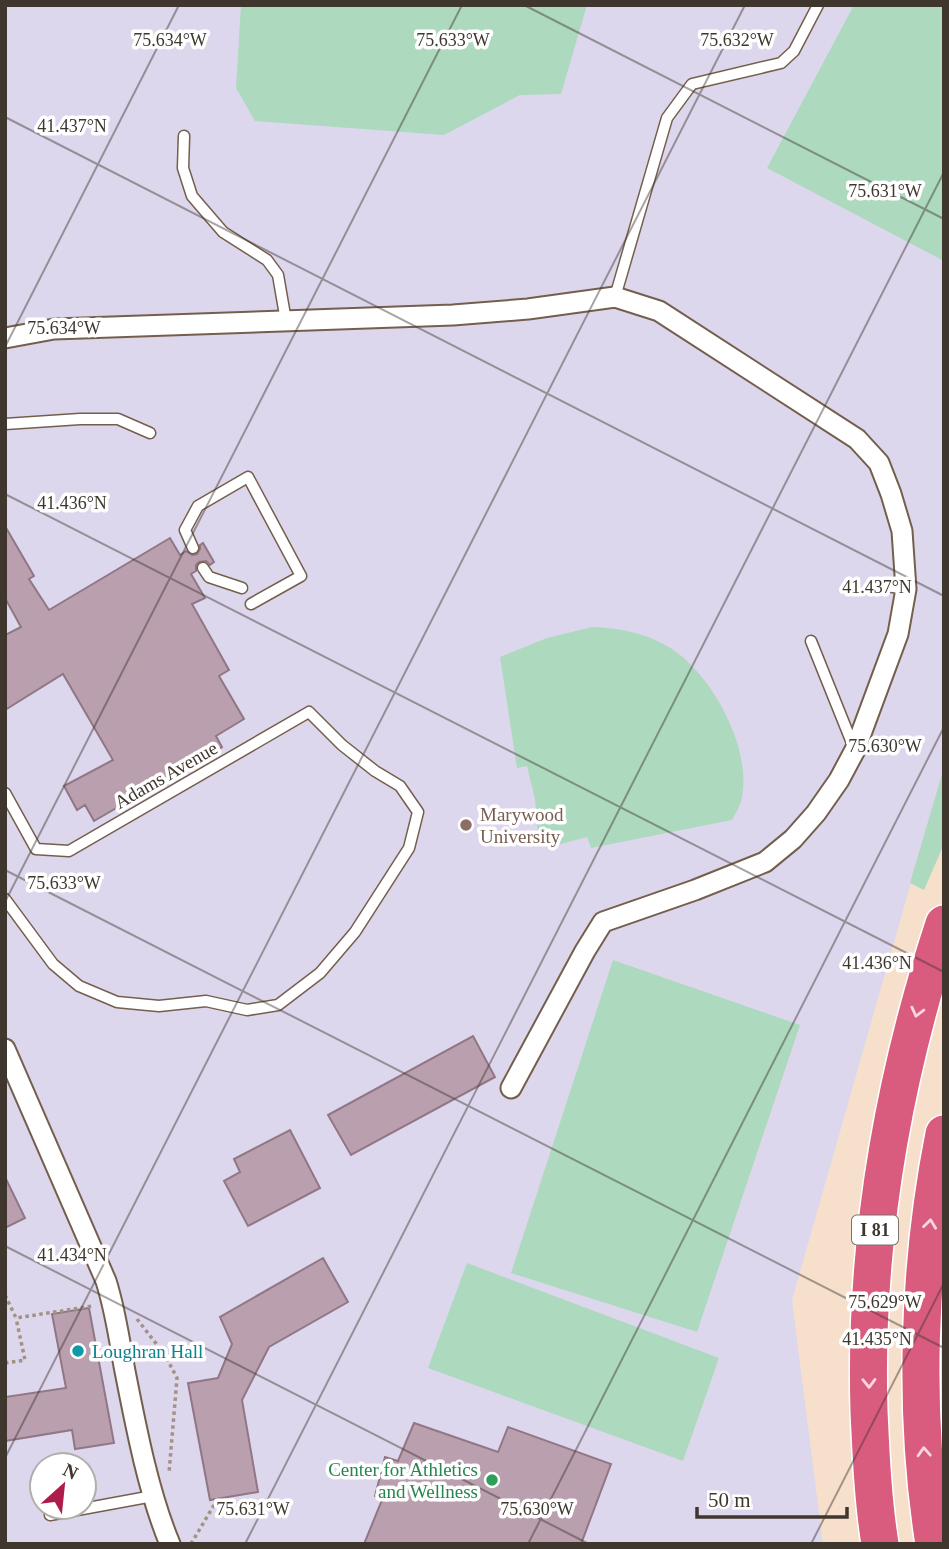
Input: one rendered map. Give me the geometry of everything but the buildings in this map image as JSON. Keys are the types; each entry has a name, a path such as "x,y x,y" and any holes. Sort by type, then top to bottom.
{"highway":[{"name":"I 81","path":"880,1544 871,1462 869,1381 870,1301 876,1226 901,1073 920,999 944,924"},
{"path":"934,1544 924,1458 923,1303 929,1232 944,1133"}],"street":[{"path":"5,338 54,329 453,315 528,309 615,297 659,311 857,439 880,463 902,531 906,589 898,634 855,750 839,780 816,813 793,839 765,862 603,922 584,951 512,1088"},
{"path":"5,1049 106,1281 114,1306 124,1366 153,1496 170,1544"}],"lane":[{"path":"615,297 667,118 692,84 781,63 794,51 818,5"},
{"path":"184,136 183,167 192,196 223,232 267,260 278,275 286,321"},
{"path":"5,424 118,419 150,433"},
{"path":"193,548 185,530 198,506 248,477 301,576 251,604"},
{"path":"204,568 209,577 242,588"},
{"path":"874,584 906,589"},
{"path":"811,641 855,750"},
{"name":"Adams Avenue","path":"5,793 36,849 69,850 309,712 342,745 375,771 400,786 418,812 409,848 355,932 320,973 278,1005 247,1010 206,1001 159,1006 117,1002 79,986 53,964 5,899"},
{"path":"98,1506 153,1496"}],"path":[{"path":"5,1295 16,1318 25,1360 5,1363"},
{"path":"16,1318 98,1305 100,1313 124,1302 165,1355 177,1378 169,1475"},
{"path":"191,1544 214,1505"}],"shaded area":[{"name":"Marywood University","path":"5,5 944,5 944,767 792,1300 823,1544 5,1544"}],"green space":[{"path":"241,5 587,5 561,94 520,95 444,135 255,121 236,88"},
{"path":"854,5 944,5 944,261 767,168"},
{"path":"592,627 632,632 669,647 685,659 714,694 735,737 741,760 741,801 732,820 591,848 587,837 557,845 538,834 535,799 527,766 517,768 500,657 547,638"},
{"path":"944,767 944,844 924,890 910,883"},
{"path":"613,960 800,1025 697,1332 511,1273"},
{"path":"467,1263 719,1358 683,1461 428,1368"}],"place":[{"name":"Marywood University","path":"466,825"},
{"name":"Loughran Hall","path":"78,1351"},
{"name":"Center for Athletics and Wellness","path":"492,1480"}]}
